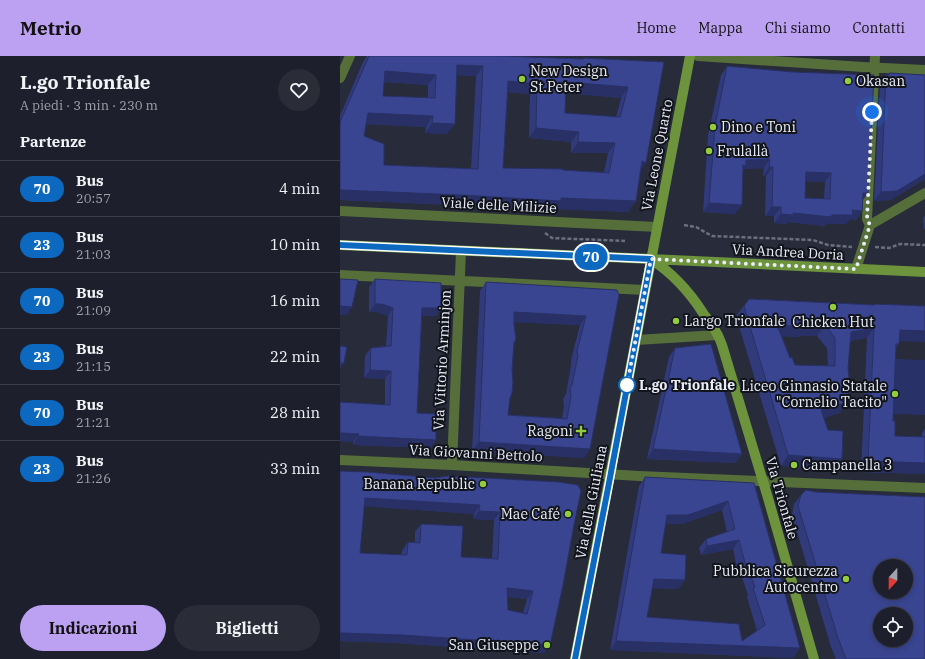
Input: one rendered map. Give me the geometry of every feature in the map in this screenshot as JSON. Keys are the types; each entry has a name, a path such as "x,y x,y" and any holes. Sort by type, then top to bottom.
{"street":[{"path":"340,78 350,56"},
{"name":"Via Leone Quarto","path":"651,259 690,56"},
{"path":"698,56 925,70"},
{"path":"870,225 867,219 875,56"},
{"path":"856,269 870,225 925,193"},
{"name":"Viale delle Milizie","path":"340,210 657,227"},
{"path":"340,245 651,259 671,275 693,298 718,335"},
{"name":"Via Vittorio Arminjon","path":"452,465 461,251"},
{"path":"651,259 636,340 718,335"},
{"name":"Via Andrea Doria","path":"651,259 925,272"},
{"path":"340,275 645,290"},
{"name":"Via Trionfale","path":"718,335 763,481 814,659"},
{"name":"Via della Giuliana","path":"575,659 636,340"},
{"name":"Via Giovanni Bettolo","path":"340,460 925,488"}],"path":[{"path":"684,225 696,227 712,236 813,240 828,245 854,247"},
{"path":"872,247 889,248 900,244 925,245"}],"shaded area":[{"path":"894,359 925,360 925,415 892,414"}],"building":[{"path":"369,56 500,56 664,62 646,163 642,161 636,201 561,198 561,201 340,190 340,122","holes":["457,65 483,66 478,169 384,165 384,144 364,136 368,113 433,116 432,123 455,124","385,71 436,75 435,98 383,96","508,81 537,84 536,128 579,132 578,142 615,143 609,173 563,169 503,168","566,82 628,87 620,117 565,113"]},
{"path":"727,66 793,72 874,75 868,193 863,193 862,211 852,210 853,215 832,215 831,217 793,213 794,215 781,214 781,207 772,207 773,167 769,167 770,159 746,160 746,166 743,165 742,205 709,203 715,126","holes":["806,172 831,173 830,199 805,198"]},
{"path":"889,73 925,75 925,174 897,191 881,192 886,75 889,75"},
{"path":"340,279 358,280 352,307 340,306"},
{"path":"375,279 441,283 441,308 422,308 417,413 436,414 436,440 358,436 359,434 340,433 340,402 390,405 391,371 370,370 371,348 391,346 393,308 382,304 375,304"},
{"path":"486,282 617,290 619,295 590,449 479,442","holes":["514,312 586,316 577,351 578,356 570,389 571,397 567,419 508,415 512,393 512,370 514,343 516,339"]},
{"path":"749,299 925,306 925,331 900,330 899,344 896,344 893,421 895,421 895,436 925,437 925,463 868,461 874,328 851,332 848,368 848,402 821,410 828,430 843,431 842,459 788,455 744,306","holes":["777,325 805,327 809,325 825,325 835,338 835,366 795,365 792,357 790,358"]},
{"path":"711,344 742,454 653,449 675,348"},
{"path":"340,346 347,347 344,363 340,363"},
{"path":"340,471 435,478 448,476 559,482 578,485 581,491 550,645 402,635 340,633","holes":["365,498 480,505 479,511 500,512 498,559 461,557 463,526 421,524 420,543 408,542 407,555 360,553","507,588 533,591 527,614 508,610"]},
{"path":"645,477 754,483 800,648 616,641","holes":["728,501 735,529 706,539 707,546 739,540 745,563 755,587 753,588 765,625 742,641 739,624 647,617 654,579 685,580 686,555 661,553 667,515 688,515"]},
{"name":"Pubblica Sicurezza Autocentro","path":"806,490 816,492 925,497 925,659 846,659 838,638 798,506 801,495"}],"bus line":[{"name":"70","path":"340,245 651,259 575,659"}],"place":[{"name":"New Design St.Peter","path":"522,79"},
{"name":"Okasan","path":"848,81"},
{"name":"Dino e Toni","path":"713,127"},
{"name":"Frulallà","path":"709,151"},
{"name":"Chicken Hut","path":"833,307"},
{"name":"Largo Trionfale","path":"676,321"},
{"name":"L.go Trionfale","path":"627,385"},
{"name":"Liceo Ginnasio Statale \"Cornelio Tacito\"","path":"895,394"},
{"name":"Ragoni","path":"581,431"},
{"name":"Campanella 3","path":"794,465"},
{"name":"Banana Republic","path":"483,484"},
{"name":"Mae Café","path":"568,514"},
{"name":"Pubblica Sicurezza Autocentro","path":"846,579"},
{"name":"San Giuseppe","path":"547,645"}],"route":[{"path":"627,385 651,259 856,269 870,225 867,219 872,112"}]}
